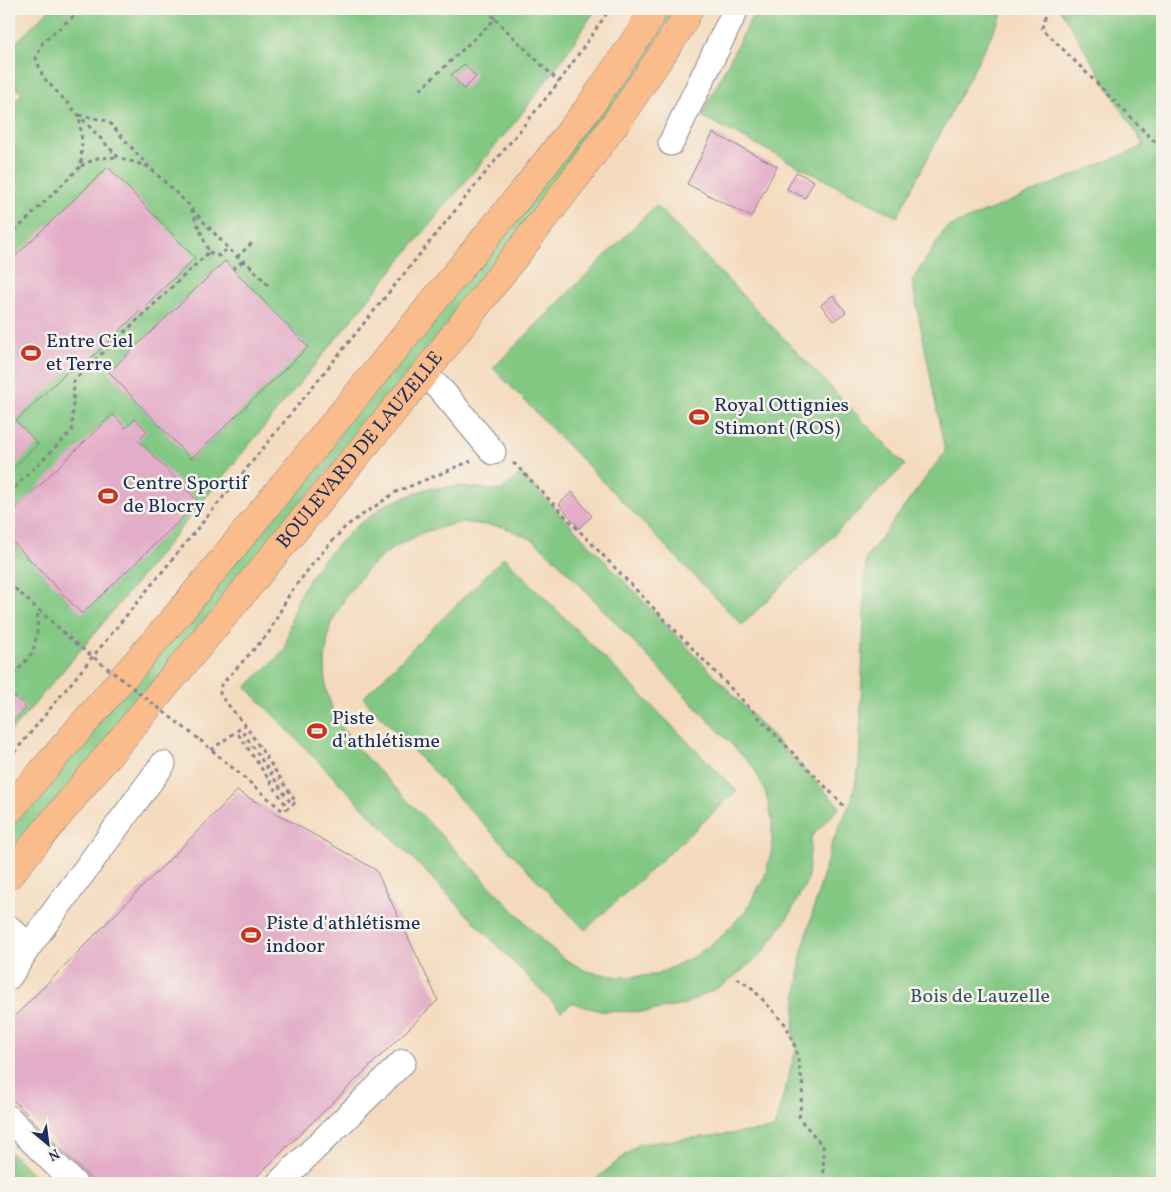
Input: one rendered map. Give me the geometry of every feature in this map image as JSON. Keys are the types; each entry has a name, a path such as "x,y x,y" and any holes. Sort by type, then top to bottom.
{"main road":[{"name":"BOULEVARD DE LAUZELLE","path":"9,810 179,613 530,183 587,110 654,9"},
{"name":"BOULEVARD DE LAUZELLE","path":"9,876 424,374 578,176 620,118 689,9"}],"street":[{"path":"671,143 736,9"},
{"path":"424,374 444,392 493,452"},
{"path":"9,977 29,946 163,764"},
{"path":"9,928 29,946"},
{"path":"279,1183 403,1062"},
{"path":"9,1118 74,1183"}],"path":[{"path":"82,9 43,42 36,58 43,77 118,157"},
{"path":"486,9 494,19 560,82"},
{"path":"9,760 560,82 610,9"},
{"path":"1046,9 1042,28 1162,149"},
{"path":"420,90 494,19"},
{"path":"79,115 82,142 81,166"},
{"path":"79,115 108,121 149,167 190,206 228,248 248,264 268,285"},
{"path":"9,237 81,166 97,158 118,157 149,167"},
{"path":"190,206 209,252 219,256 228,248"},
{"path":"237,257 252,243"},
{"path":"9,494 72,431 74,380 209,252"},
{"path":"233,269 243,260"},
{"path":"9,583 74,643 200,740 283,812 288,808 239,735 243,732 292,805 296,802 245,725 224,700 220,693 221,684 268,634 290,594 319,556 346,526 396,492 493,452 516,465 845,807"},
{"path":"9,681 33,652 38,632 38,610"},
{"path":"211,750 245,725"},
{"path":"737,978 752,988 786,1025 796,1049 803,1087 798,1118 823,1146 824,1183"}],"green space":[{"name":"Centre Sportif de Blocry","path":"50,9 596,9 562,60 516,121 94,634 9,734 9,106 22,93 9,82 9,49"},
{"path":"660,9 679,9 643,71 425,352 9,860 9,830 153,653"},
{"path":"756,9 1005,9 897,217 701,116"},
{"name":"Bois de Lauzelle","path":"1060,9 1162,9 1162,1183 591,1183 639,1144 774,1129 796,1049 793,1032 801,955 832,843 852,799 859,767 866,558 945,452 912,281 946,228 1144,146"},
{"name":"Royal Ottignies Stimont (ROS)","path":"656,205 905,465 742,625 493,368"},
{"name":"Piste d'athlétisme","path":"521,473 840,807 811,837 808,879 788,917 761,955 723,985 683,1005 645,1012 601,1011 572,1003 561,1011 246,687 285,650 292,615 302,590 322,560 353,529 385,505 426,489 459,486 501,491","holes":["461,522 504,527 533,540 555,559 754,768 765,791 772,819 772,849 765,876 746,910 721,937 695,956 656,975 619,977 586,971 563,958 543,941 355,746 335,717 326,690 325,659 330,625 346,596 369,567 393,548 424,532"]},
{"path":"504,557 737,791 585,930 363,698"},
{"path":"10,1152 42,1183 9,1183"}],"building":[{"path":"464,64 476,77 464,89 451,75"},
{"path":"713,133 777,166 751,217 687,184"},
{"path":"108,167 195,258 87,362 85,360 72,373 69,370 16,421 38,444 9,472 9,262"},
{"path":"796,172 814,181 805,198 787,189"},
{"path":"225,261 308,347 191,459 109,372"},
{"path":"833,295 846,312 833,321 821,305"},
{"path":"113,414 126,428 135,419 147,431 138,440 199,502 82,614 9,538 9,515"},
{"path":"572,492 592,516 579,528 559,504"},
{"path":"13,695 26,708 9,726 9,699"},
{"name":"Piste d'athlétisme indoor","path":"237,791 376,870 438,1000 250,1183 95,1183 9,1096 9,1022"}],"place":[{"name":"Entre Ciel et Terre","path":"31,353"},
{"name":"Royal Ottignies Stimont (ROS)","path":"699,417"},
{"name":"Centre Sportif de Blocry","path":"108,496"},
{"name":"Piste d'athlétisme","path":"317,731"},
{"name":"Piste d'athlétisme indoor","path":"251,935"}]}
